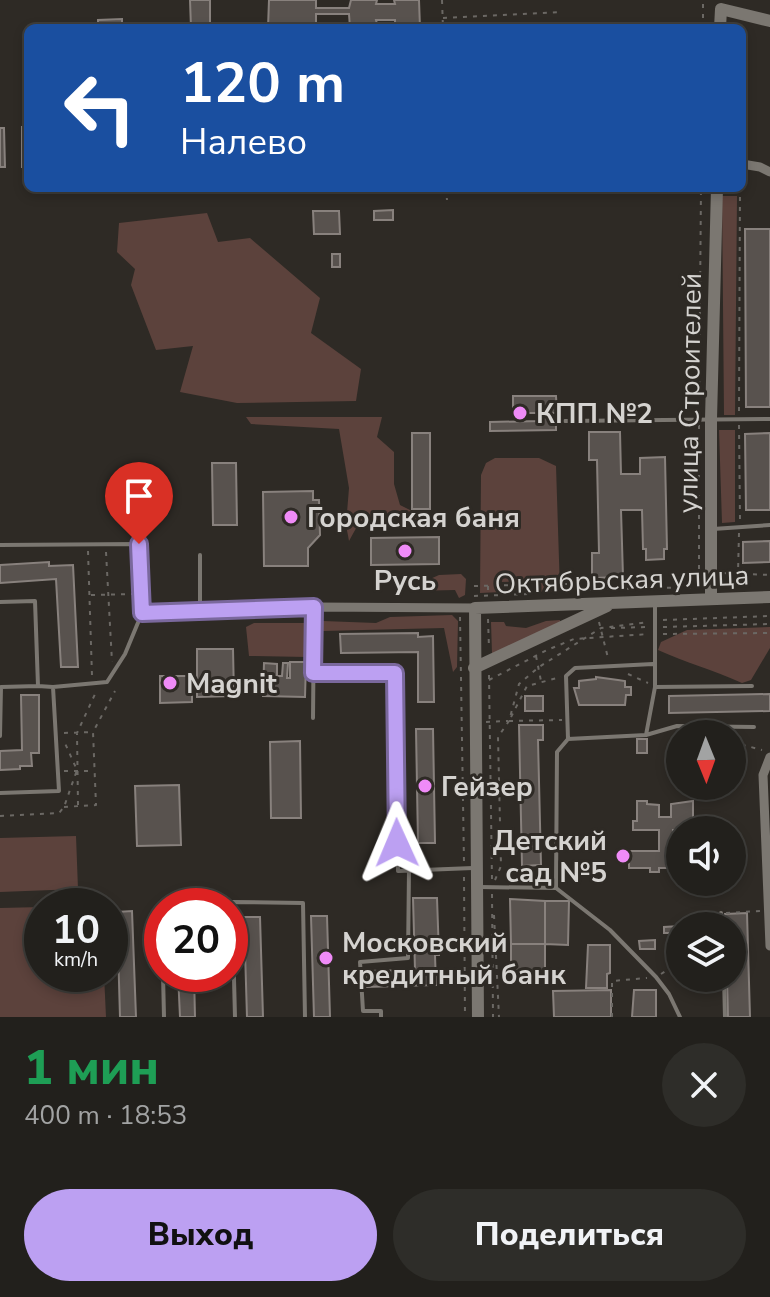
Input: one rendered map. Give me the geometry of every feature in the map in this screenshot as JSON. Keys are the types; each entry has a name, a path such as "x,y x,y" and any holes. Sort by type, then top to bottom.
{"street":[{"path":"721,5 770,21"},
{"path":"746,165 770,172"},
{"name":"улица Строителей","path":"711,599 704,573 711,529 705,419 717,192"},
{"name":"Октябрьская улица","path":"481,602 567,606 770,597"},
{"path":"142,613 314,607 460,608 481,602 474,668 469,868 475,887 478,1017"},
{"path":"474,668 614,603"},
{"path":"567,606 569,626"},
{"path":"770,755 763,775 770,946"}],"lane":[{"path":"565,421 770,419"},
{"path":"711,529 770,525"},
{"path":"0,545 139,544 142,613 107,682 93,686 1,687 0,736"},
{"path":"200,555 200,610"},
{"path":"0,602 35,601 38,686"},
{"path":"646,735 655,687 655,601"},
{"path":"313,718 314,607"},
{"path":"556,888 557,752 568,739 566,676 575,668 653,664"},
{"path":"313,673 395,673 398,871 469,868"},
{"path":"655,687 752,686"},
{"path":"0,793 59,791 53,687"},
{"path":"568,739 646,735 677,726 754,727"},
{"path":"381,1017 381,1011 363,1011 360,962 408,958 409,870"},
{"path":"475,887 556,888 610,930 656,977 669,994 680,1017"},
{"path":"235,1017 232,902 303,903 305,1017"},
{"path":"163,992 164,1017"},
{"path":"724,992 725,1017"}],"path":[{"path":"442,0 443,24"},
{"path":"703,0 703,24"},
{"path":"443,18 562,12"},
{"path":"446,192 447,200"},
{"path":"567,590 700,587 704,573 705,419 701,192"},
{"path":"740,192 738,573 743,598"},
{"path":"88,544 93,686"},
{"path":"105,544 113,675"},
{"path":"704,573 770,575"},
{"path":"474,586 567,584"},
{"path":"488,586 481,602 489,662 492,887 499,1017"},
{"path":"90,596 139,594"},
{"path":"481,602 535,594"},
{"path":"460,608 469,868 465,1017"},
{"path":"597,611 605,655 616,667 655,687"},
{"path":"601,628 770,624"},
{"path":"489,680 574,639 602,635 770,633"},
{"path":"536,655 541,681"},
{"path":"509,721 527,686 566,676"},
{"path":"64,807 96,805 93,732 115,691"},
{"path":"78,806 77,733 96,692"},
{"path":"475,723 567,719"},
{"path":"60,733 93,732"},
{"path":"60,733 61,746"},
{"path":"0,816 59,813 64,807 77,770 60,733"},
{"path":"746,747 770,755"},
{"path":"62,771 95,771"},
{"path":"64,795 64,807"},
{"path":"745,912 769,911"},
{"path":"612,1017 612,981 656,977 666,971"}],"shaded area":[{"path":"722,196 737,196 735,415 724,415"},
{"path":"207,213 218,242 250,238 320,298 311,333 361,369 356,401 237,403 180,392 193,346 156,350 131,285 135,269 117,252 119,223"},
{"path":"246,417 382,417 377,437 394,452 394,484 400,505 420,515 444,516 442,527 433,530 387,516 360,521 349,541 346,525 349,488 339,429 251,424"},
{"path":"719,430 735,430 735,522 722,523"},
{"path":"495,458 539,458 556,466 560,591 537,592 537,581 500,582 501,592 480,593 481,475 486,463"},
{"path":"461,574 466,579 465,595 459,598 455,590 412,591 412,587 439,575"},
{"path":"452,615 458,621 457,667 453,672 444,628 323,631 323,621 376,623 390,617"},
{"path":"560,620 560,623 492,654 491,622 526,628"},
{"path":"254,623 307,623 307,657 249,656 246,627"},
{"path":"770,627 770,648 751,680 742,683 658,650 661,642 687,630"},
{"path":"76,836 78,888 24,888 24,891 0,892 0,838"},
{"path":"24,907 24,992 105,992 106,1017 0,1017 0,908"}],"building":[{"path":"190,0 210,0 210,24 191,24"},
{"path":"269,0 316,0 316,8 349,8 351,0 395,4 394,0 419,0 420,24 376,20 377,24 350,24 349,14 316,14 316,24 268,24"},
{"path":"122,19 122,24 98,24 98,20"},
{"path":"22,127 24,127 24,167"},
{"path":"0,128 4,128 5,167 0,167"},
{"path":"393,210 393,220 374,220 374,211"},
{"path":"313,211 339,211 340,234 314,234"},
{"path":"745,229 770,229 770,407 746,407"},
{"path":"332,254 340,254 340,267 332,267"},
{"name":"КПП №2","path":"513,396 556,396 557,413 549,413 549,420 556,420 556,430 490,431 490,422 540,421 540,413 513,413"},
{"path":"589,432 620,432 621,474 640,474 640,458 665,457 667,549 664,549 664,559 646,560 642,510 621,510 623,577 592,578 592,553 599,553 597,460 589,460"},
{"path":"412,433 430,433 430,509 412,509"},
{"path":"770,433 770,510 746,510 745,434"},
{"name":"Городская баня","path":"212,463 236,463 237,525 213,525"},
{"name":"Городская баня","path":"313,491 313,500 319,500 320,535 308,548 308,566 264,566 263,492"},
{"name":"Русь","path":"439,537 439,564 371,565 371,538"},
{"path":"770,541 770,562 743,563 743,542"},
{"path":"49,562 49,566 73,565 78,667 61,667 56,579 0,583 0,565"},
{"path":"418,633 418,637 433,636 434,702 418,702 418,652 341,653 340,634"},
{"path":"197,649 233,649 234,696 197,697"},
{"path":"290,662 306,662 305,697 263,696 264,663 277,664 277,676 282,676 283,663 288,663 287,678 290,678"},
{"path":"160,676 192,676 192,702 160,703"},
{"path":"596,677 625,681 625,687 631,687 631,695 626,695 625,705 579,705 574,688 579,688 579,681"},
{"path":"770,694 770,711 669,713 669,696"},
{"path":"21,695 39,695 39,753 31,753 32,766 0,770 0,751 22,750"},
{"path":"525,696 543,696 543,711 525,711"},
{"path":"519,725 543,725 543,740 538,740 541,865 522,866"},
{"name":"Гейзер","path":"416,729 433,729 435,843 418,843"},
{"path":"637,739 647,739 647,753 637,753"},
{"path":"300,741 301,818 271,818 270,742"},
{"path":"179,785 181,845 137,846 135,786"},
{"path":"637,801 659,805 659,817 666,817 666,868 659,868 659,872 650,872 650,868 629,868 629,851 659,851 659,830 633,830 633,821 637,821"},
{"path":"693,801 693,816 671,816 671,804"},
{"path":"413,898 437,898 439,955 435,955 436,985 365,987 365,971 415,970"},
{"path":"510,899 545,901 545,944 511,944"},
{"path":"545,901 569,901 568,945 545,944"},
{"path":"128,911 132,911 136,1017 120,1017 119,992 128,992"},
{"path":"746,913 750,1017 728,1017 727,992 746,992"},
{"path":"311,916 327,916 330,1017 314,1017"},
{"path":"248,917 260,917 263,1017 247,1017"},
{"path":"655,940 655,949 640,949 639,941"},
{"path":"511,944 545,944 545,978 511,978"},
{"path":"588,945 610,945 607,988 586,988"},
{"path":"611,990 611,1017 554,1017 553,991"},
{"path":"634,990 656,990 656,1017 632,1017"},
{"path":"179,992 194,992 195,1017 180,1017"}],"place":[{"name":"КПП №2","path":"520,413"},
{"name":"Городская баня","path":"291,517"},
{"name":"Русь","path":"405,551"},
{"name":"Magnit","path":"170,683"},
{"name":"Гейзер","path":"425,786"},
{"name":"Детский сад №5","path":"623,856"},
{"name":"Московский кредитный банк","path":"326,958"}],"route":[{"path":"139,544 142,613 314,607 313,673 395,673 397,843"}]}
